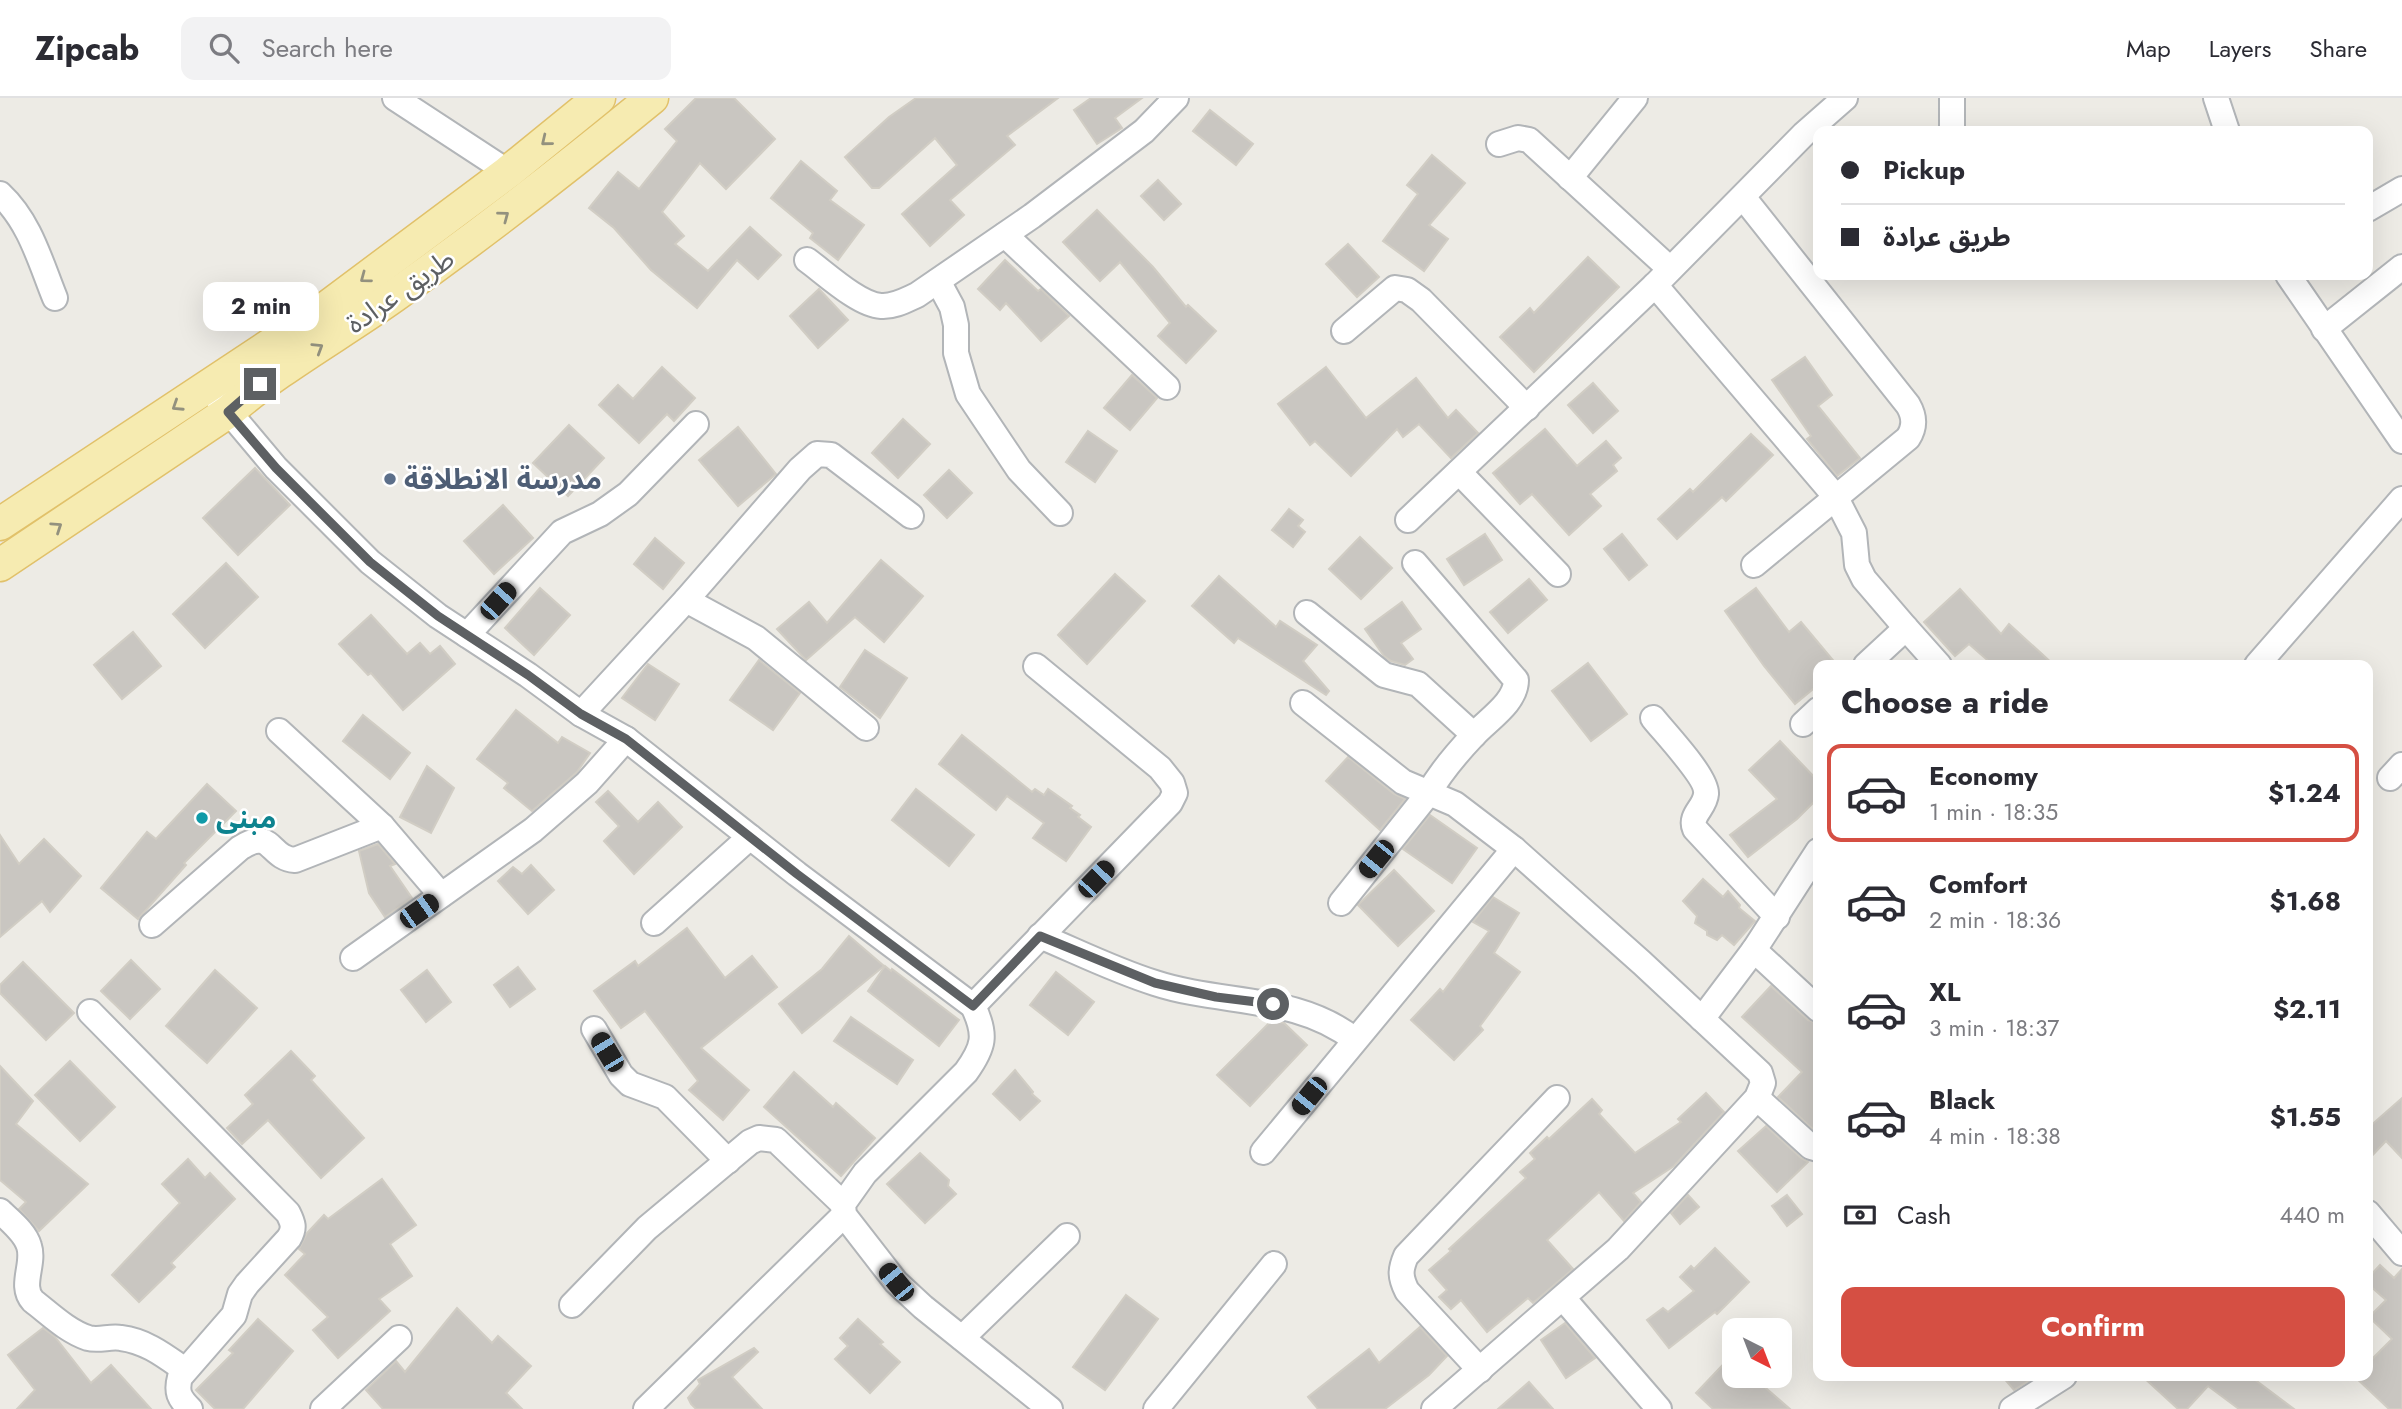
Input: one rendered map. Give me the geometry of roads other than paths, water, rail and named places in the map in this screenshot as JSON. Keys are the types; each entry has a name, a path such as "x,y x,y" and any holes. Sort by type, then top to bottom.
{"main road":[{"path":"0,524 326,308 508,172 599,98"},
{"name":"طريق عرادة","path":"0,565 228,412 260,384 342,333 460,249 568,168 652,98"}],"street":[{"path":"395,98 508,172"},
{"path":"807,260 862,300 880,306 896,304 917,295 1004,235 1144,131 1175,98"},
{"path":"1570,178 1635,98"},
{"path":"1813,126 1845,98"},
{"path":"1952,98 1952,126"},
{"path":"2216,98 2225,126"},
{"path":"1408,520 1663,277 1813,126"},
{"path":"1499,144 1518,138 1529,140 1570,178 1663,277 1835,496 1854,533 1857,565 1864,579 1935,660"},
{"path":"2373,206 2402,189"},
{"path":"0,194 17,212 27,229 55,298"},
{"path":"1743,197 1913,414 1912,431 1908,438 1754,565"},
{"path":"1004,235 1167,387"},
{"path":"2324,329 2402,268"},
{"path":"2291,280 2402,441"},
{"path":"937,281 952,307 956,325 956,353 968,394 1019,470 1060,513"},
{"path":"1344,331 1395,288 1407,290 1421,300 1527,408"},
{"path":"207,386 276,468 370,562 438,616 528,675 581,714 626,739 973,1006 980,1021 984,1035 977,1057 966,1072 865,1172 843,1209 646,1409"},
{"path":"467,635 562,532 600,514 628,494 696,424"},
{"path":"581,714 686,600 800,469 817,454 831,455 911,516"},
{"path":"1459,472 1558,574"},
{"path":"2261,660 2402,499"},
{"path":"1341,903 1437,778 1510,697 1515,688 1516,680 1415,563"},
{"path":"686,600 756,638 866,728"},
{"path":"1307,613 1384,675 1418,684 1474,735"},
{"path":"1871,660 1906,628"},
{"path":"973,1006 1170,803 1175,793 1172,783 1160,768 1036,666"},
{"path":"1303,703 1403,782 1455,804 1514,849 1760,1073 1763,1083 1757,1098 1618,1250 1434,1409"},
{"path":"1653,718 1705,783 1705,799 1693,819 1695,829 1777,917"},
{"path":"279,731 382,826 441,895"},
{"path":"352,958 533,830 587,783 626,739"},
{"path":"152,925 251,841 265,841 286,860 295,860 382,826"},
{"path":"654,923 750,837"},
{"path":"1263,1152 1514,849"},
{"path":"1702,1019 1777,917 1813,859"},
{"path":"1040,936 1155,983 1216,997 1288,1007 1341,1029 1355,1040"},
{"path":"1754,950 1813,1004"},
{"path":"90,1012 288,1213 293,1222 289,1238 240,1294 234,1315 185,1370 177,1388 180,1399 190,1409"},
{"path":"594,1030 621,1075 630,1084 665,1097 728,1161"},
{"path":"1480,1370 1408,1291 1402,1280 1401,1269 1406,1256 1557,1098"},
{"path":"1757,1098 1813,1148"},
{"path":"572,1305 647,1228 750,1142 759,1138 776,1140 843,1209 896,1282 1050,1409"},
{"path":"0,1211 18,1229 30,1247 27,1287 28,1296 33,1301 68,1327 90,1338 113,1337 139,1341 185,1370"},
{"path":"2373,1224 2402,1254"},
{"path":"962,1338 1066,1236"},
{"path":"1156,1409 1274,1264"},
{"path":"1563,1298 1659,1409"},
{"path":"323,1409 399,1338"},
{"path":"2012,1409 2056,1381"}],"place":[{"name":"مدرسة الانطلاقة","path":"390,479"},
{"name":"مبنى","path":"202,818"}]}
